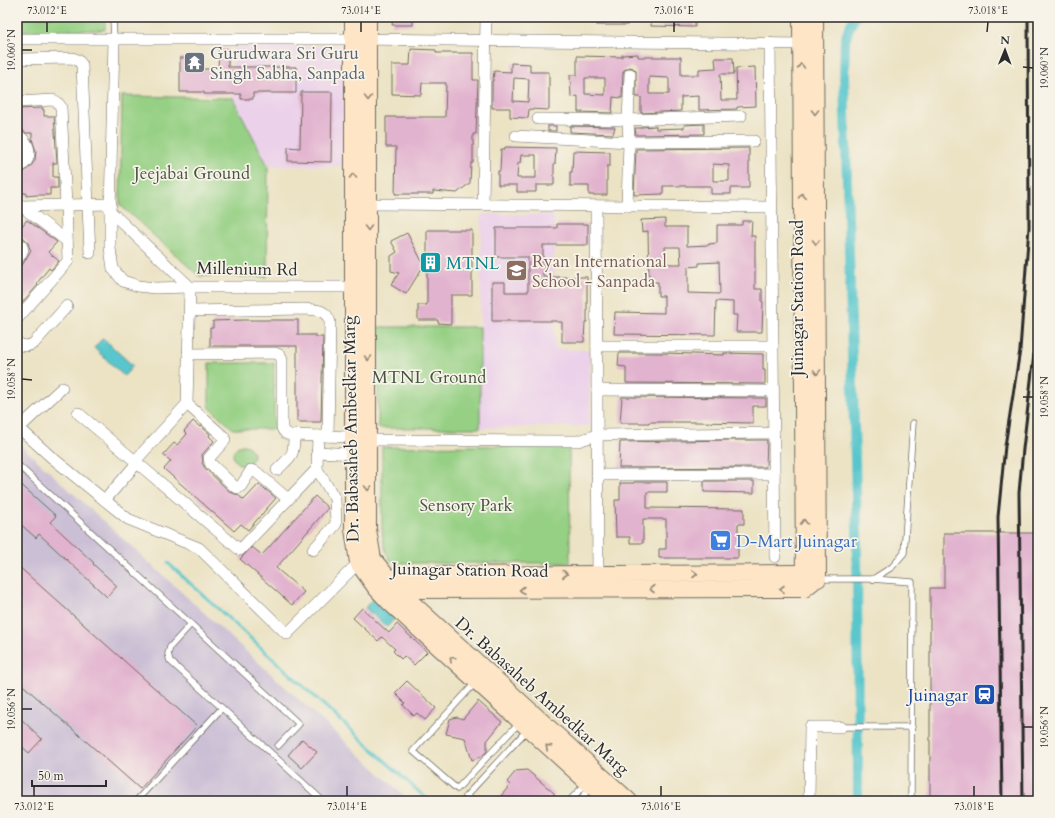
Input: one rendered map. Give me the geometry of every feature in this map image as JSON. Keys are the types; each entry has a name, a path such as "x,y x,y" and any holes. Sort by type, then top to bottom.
{"main road":[{"name":"Dr. Babasaheb Ambedkar Marg","path":"353,17 361,39 368,204 361,287"},
{"name":"Dr. Babasaheb Ambedkar Marg","path":"366,561 368,529 361,438 361,39 368,17"},
{"name":"Juinagar Station Road","path":"375,587 394,585 399,575 598,582 814,580 808,44 801,17"},
{"name":"Juinagar Station Road","path":"808,44 815,17"},
{"name":"Dr. Babasaheb Ambedkar Marg","path":"361,438 353,454 353,529 375,587 389,602 524,726 571,757 629,801"},
{"name":"Dr. Babasaheb Ambedkar Marg","path":"366,561 394,585 571,757 589,784 608,801"}],"street":[{"path":"483,205 486,17"},
{"path":"17,39 361,39 808,44"},
{"path":"105,500 187,404 190,311 190,287 155,288 138,286 123,281 113,269 110,248 110,207 114,39"},
{"path":"770,43 775,557"},
{"path":"17,59 72,58 78,60 82,65 90,253"},
{"path":"627,206 630,74"},
{"path":"17,102 53,100 61,107 68,261 17,319"},
{"path":"538,119 628,120 740,116"},
{"path":"17,135 25,140 29,152 25,163 17,168"},
{"path":"516,136 629,142 754,141"},
{"path":"19,205 88,204 110,207"},
{"path":"368,204 771,207"},
{"path":"19,205 67,241"},
{"path":"596,206 598,582"},
{"name":"Millenium Rd","path":"110,207 190,287 361,287"},
{"path":"17,241 22,245 23,251 17,260"},
{"path":"17,342 23,346 31,346 67,306"},
{"path":"190,311 304,309 324,312 328,316 330,322 323,436 317,452 317,469 335,500 336,524 313,550"},
{"path":"597,346 773,346"},
{"path":"188,354 275,353 280,355 282,360 282,428 286,434 294,436 578,441 597,435 774,433"},
{"path":"62,388 18,427 50,456 128,519 198,548 287,634 366,561"},
{"path":"597,390 773,391"},
{"path":"187,404 224,437 225,440 209,458 210,464 238,488 241,486 251,470 255,471 288,499"},
{"path":"78,413 240,550 317,469"},
{"path":"277,470 293,454 294,436"},
{"path":"317,452 353,454"},
{"path":"597,474 774,474"},
{"path":"809,801 810,727 841,727"}],"lane":[{"path":"114,17 114,39"},
{"path":"872,579 892,567 904,553 914,423"},
{"path":"17,464 299,724 278,746"},
{"name":"Juinagar Station Road","path":"814,580 872,579 912,582 912,727"},
{"path":"191,624 170,647 168,654 170,660 323,801"},
{"path":"476,682 413,751 457,789 524,726"},
{"path":"136,801 222,708"},
{"path":"473,801 466,796 524,726"},
{"path":"841,727 912,727 911,801"},
{"path":"569,801 589,784"},
{"path":"579,801 589,784"}],"shaded area":[{"path":"343,46 344,166 268,166 233,98 233,47"},
{"name":"Ryan International School - Sanpada","path":"481,214 554,215 555,349 590,350 590,426 480,428"},
{"path":"17,442 410,801 17,801"}],"green space":[{"path":"17,17 105,17 105,30 17,31"},
{"name":"Jeejabai Ground","path":"122,96 233,98 268,166 267,277 199,276 120,205"},
{"name":"MTNL Ground","path":"378,327 480,327 480,428 378,428"},
{"path":"209,363 274,363 274,429 233,429 209,407"},
{"path":"243,445 250,448 253,455 250,462 243,465 236,462 233,455 236,448"},
{"name":"Sensory Park","path":"569,445 570,563 395,563 389,559 383,540 382,528 382,447"}],"water":[{"path":"103,338 133,366 124,376 94,348"},
{"path":"374,597 396,617 387,627 365,608"}],"building":[{"path":"393,17 413,17 413,25 392,25"},
{"path":"597,17 627,17 627,25 597,25"},
{"path":"651,17 695,17 695,27 651,26"},
{"path":"219,49 228,49 228,67 296,67 296,93 253,93 253,99 241,99 241,94 204,94 204,92 180,92 180,58 198,58 198,69 218,69"},
{"path":"411,49 436,50 436,53 473,53 473,80 478,80 476,134 473,134 473,163 471,163 470,183 457,193 433,191 433,194 395,194 396,147 386,147 386,117 445,117 446,83 422,83 421,95 392,94 392,65 410,65"},
{"path":"638,54 638,57 681,57 681,75 699,75 699,69 716,68 715,58 733,58 734,74 720,74 721,100 737,100 736,68 755,67 756,106 737,107 737,109 699,110 699,96 681,97 681,111 641,113 641,97 636,97 636,71 630,67 624,70 623,73 622,98 613,97 612,113 578,112 578,96 571,97 570,75 577,75 577,56 622,57 622,55","holes":["649,77 669,78 669,94 649,94","585,78 605,78 605,95 585,94"]},
{"path":"511,63 530,64 530,72 549,72 549,110 529,109 528,118 510,117 510,108 492,108 492,81 494,71 511,72","holes":["514,78 529,79 528,102 513,101"]},
{"path":"301,92 332,92 331,162 288,161 288,147 300,148"},
{"path":"43,108 44,116 54,116 57,163 53,163 53,177 58,177 58,188 50,188 50,195 26,196 26,193 17,193 17,175 22,175 31,166 35,160 36,151 32,139 32,133 26,133 17,128 17,109"},
{"path":"704,124 704,134 636,135 635,128 656,126 656,129 684,128 684,125"},
{"path":"548,126 556,126 556,131 548,131"},
{"path":"570,126 615,127 613,134 570,132"},
{"path":"505,147 556,148 554,185 536,185 536,192 517,192 517,185 498,185 501,149 505,149","holes":["521,155 536,155 536,178 517,178 518,163 520,163"]},
{"path":"749,148 749,188 731,188 731,194 711,194 711,186 663,186 663,194 634,195 636,149","holes":["713,164 729,165 729,181 713,181"]},
{"path":"573,151 610,152 610,166 607,166 607,195 589,195 589,186 570,186"},
{"path":"665,219 665,227 687,227 687,246 717,243 717,225 742,225 742,221 752,221 751,236 755,236 755,289 762,289 762,332 736,332 737,315 733,315 733,302 716,301 715,335 614,334 615,312 664,313 664,296 658,296 658,282 649,282 648,231 642,232 641,220","holes":["665,247 680,247 681,264 666,264","719,262 720,294 688,293 688,267 699,266 699,263"]},
{"path":"27,220 57,242 48,252 59,261 51,270 49,268 37,283 38,285 17,308 17,267 23,264 31,250 25,239 17,234 17,232"},
{"path":"557,224 588,224 588,245 543,245 543,277 587,277 587,322 585,322 584,342 562,342 562,322 492,321 492,282 505,282 505,292 528,292 528,257 496,257 496,228 557,228"},
{"name":"MTNL","path":"427,230 472,230 472,295 451,295 451,324 438,323 438,320 418,320 418,305 427,305"},
{"path":"407,233 424,265 406,294 391,285 399,273 391,271 391,256 397,252 391,241"},
{"path":"298,320 298,335 316,335 316,337 323,337 321,422 297,422 297,346 210,346 210,328 213,328 213,321"},
{"path":"619,353 724,355 724,353 763,354 765,384 626,383 626,367 618,366"},
{"path":"622,397 766,398 766,406 753,406 753,423 620,423"},
{"path":"193,421 210,434 209,436 214,441 202,455 202,463 205,468 230,492 238,495 244,500 259,484 276,498 248,530 241,524 234,531 164,469 171,461 163,455 174,443 177,445 187,434 184,431"},
{"path":"767,440 766,467 619,468 620,442"},
{"path":"17,481 56,516 50,522 117,586 107,597 39,534 36,538 17,521"},
{"path":"704,481 754,481 754,493 704,492"},
{"path":"667,482 667,492 647,492 647,508 744,509 744,524 738,524 738,558 659,558 659,549 666,549 666,519 643,519 643,543 630,543 630,537 616,537 615,500 620,500 620,483"},
{"path":"315,496 328,508 276,568 304,592 292,605 240,559 252,547 262,555"},
{"name":"Juinagar","path":"944,533 1038,533 1038,801 930,801 930,588 944,588"},
{"path":"17,565 197,726 140,789 17,680"},
{"path":"362,608 389,633 397,624 427,652 414,665 404,656 401,659 393,651 395,649 382,637 378,641 353,618"},
{"path":"407,681 436,708 425,720 417,713 414,716 403,705 405,703 395,693"},
{"path":"478,701 502,722 487,741 487,751 482,756 472,760 465,738 446,734 450,719 457,717 463,719"},
{"path":"17,715 42,739 29,753 17,742"},
{"path":"302,739 317,752 302,768 288,755"},
{"path":"527,770 554,793 554,801 497,801 510,785 507,782 516,771"}],"waterway":[{"path":"855,17 849,28 845,41 844,77 857,529 858,801"},
{"path":"168,563 429,801"}],"railway":[{"path":"1002,801 998,517 1005,446 1020,350 1029,227 1028,17"},
{"path":"1036,17 1038,208"},
{"path":"1023,801 1019,493 1035,346 1038,234"}],"place":[{"name":"Gurudwara Sri Guru Singh Sabha, Sanpada","path":"194,63"},
{"name":"MTNL","path":"431,263"},
{"name":"Ryan International School - Sanpada","path":"517,271"},
{"name":"D-Mart Juinagar","path":"721,541"},
{"name":"Juinagar","path":"984,695"}]}
